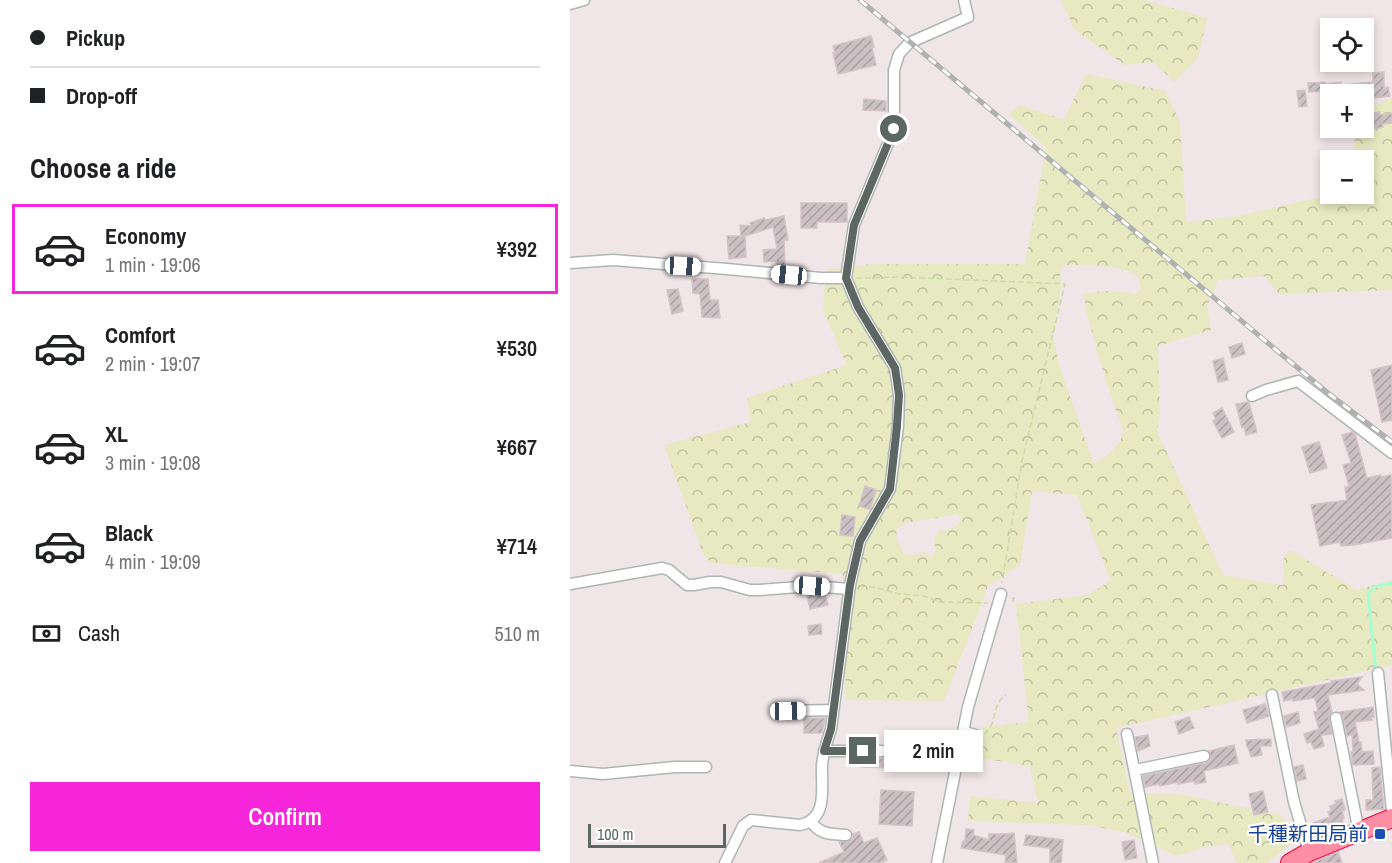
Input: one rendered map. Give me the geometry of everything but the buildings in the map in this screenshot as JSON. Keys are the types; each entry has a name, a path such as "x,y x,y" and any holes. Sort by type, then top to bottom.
{"highway":[{"path":"1290,863 1309,852 1392,818"}],"street":[{"path":"570,4 584,0"},
{"path":"725,863 743,826 751,820 800,825 812,821 820,808 822,765 831,729 850,587 860,541 890,489 899,395 895,368 858,307 846,278 854,225 894,129 894,70 899,54 909,43 968,17 964,0"},
{"path":"570,263 613,260 821,278 846,278"},
{"path":"1252,396 1298,381 1392,453"},
{"path":"570,584 662,568 669,570 687,585 721,582 750,590 812,586 850,587"},
{"path":"937,863 964,729 999,599"},
{"path":"1378,673 1392,810"},
{"path":"1272,694 1294,802 1309,852"},
{"path":"788,711 833,710"},
{"path":"1336,717 1359,831"},
{"path":"1127,734 1153,863"},
{"path":"824,751 882,751"},
{"path":"1134,770 1204,756"},
{"path":"570,771 603,774 675,767 706,767"},
{"path":"812,821 820,831 846,835"}],"lane":[{"path":"964,729 977,733"}],"path":[{"path":"846,278 901,277 1065,284 1022,461 1003,578"},
{"path":"850,587 873,587 900,594 924,596 940,602 999,599"},
{"path":"977,733 982,735 991,727 998,702 1006,695"},
{"path":"882,751 945,750"}],"green space":[{"path":"1061,0 1144,0 1207,18 1198,58 1174,82 1154,62 1125,65 1075,30"},
{"path":"1086,74 1165,91 1180,121 1186,222 1238,216 1320,197 1320,204 1374,204 1374,150 1354,150 1355,138 1374,138 1374,107 1392,97 1392,290 1279,294 1264,276 1218,280 1207,307 1211,330 1158,346 1160,415 1157,431 1223,575 1283,585 1284,556 1290,550 1357,590 1392,580 1392,665 1116,728 1130,793 1179,794 1281,815 1297,839 1267,863 1237,863 1228,844 1209,846 1177,856 1125,832 1087,825 968,821 970,796 1038,803 1030,766 973,757 983,727 1029,722 1016,604 1088,595 1111,581 1077,495 1032,491 1020,564 988,586 944,701 846,700 843,574 711,563 703,553 664,445 751,422 747,398 847,365 824,313 823,299 827,270 871,264 1025,264 1046,147 1009,114 1019,105 1064,120","holes":["1063,265 1101,266 1138,275 1141,289 1136,294 1110,291 1084,295 1100,362 1123,431 1114,449 1096,463 1093,462 1060,368 1053,336","957,514 962,519 955,527 939,531 934,543 936,551 931,558 924,552 914,555 904,554 896,537 897,528 905,523"]}],"waterway":[{"path":"1376,672 1368,594 1374,587 1392,583"}],"railway":[{"path":"860,0 1275,349 1392,442"}],"place":[{"name":"千種新田局前","path":"1380,834"}],"route":[{"path":"863,751 824,751 831,729 850,585 860,541 890,489 899,395 895,368 858,307 846,278 854,225 894,129"}]}
